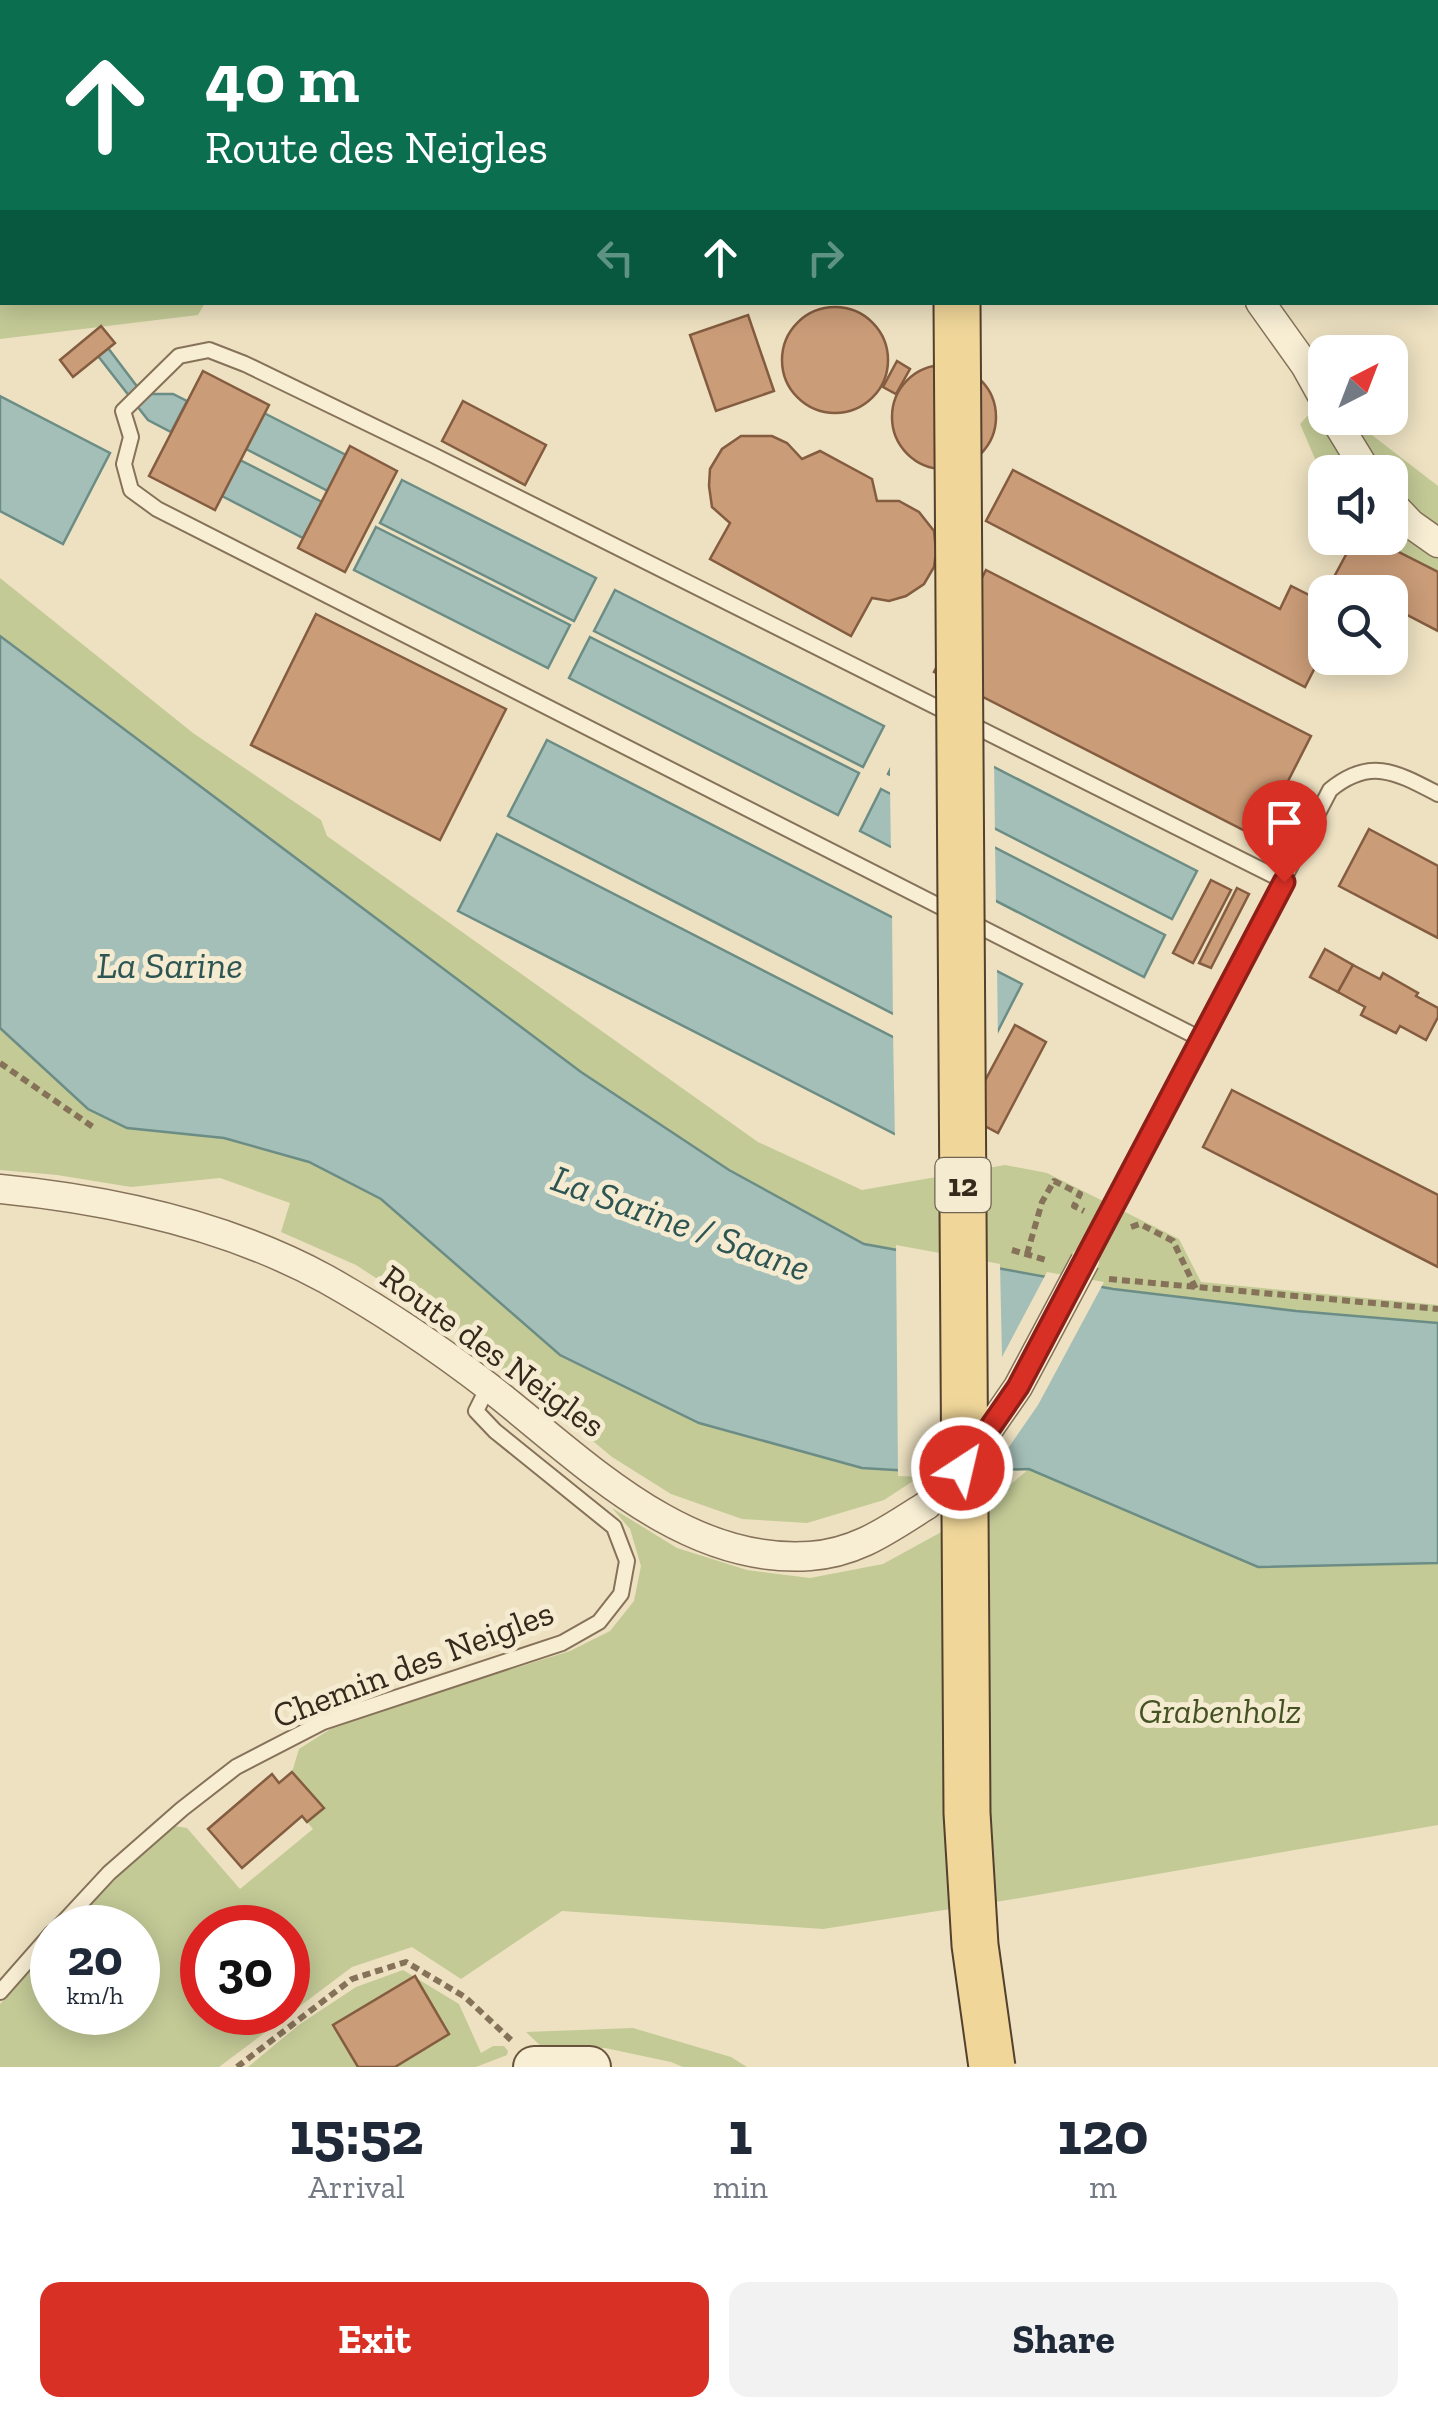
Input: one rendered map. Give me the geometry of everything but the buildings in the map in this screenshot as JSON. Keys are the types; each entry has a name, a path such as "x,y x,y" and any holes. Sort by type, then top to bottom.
{"main road":[{"name":"12","path":"956,305 967,1813 975,1944 992,2067"}],"street":[{"path":"1262,305 1308,372"},
{"path":"1408,521 1438,543"},
{"name":"Route des Neigles","path":"0,1189 98,1202 186,1223 270,1252 380,1311 488,1387 616,1487 686,1530 728,1546 778,1555 811,1556 869,1542 926,1505 962,1468 1018,1387 1079,1266"},
{"path":"536,2066 590,2067"}],"lane":[{"path":"1202,1039 157,509 131,490 124,464 132,436 123,411 179,356 209,350 227,357 450,464 1284,882"},
{"path":"1079,1266 1330,790 1347,776 1380,770 1438,794"},
{"name":"Chemin des Neigles","path":"79,1905 108,1873 236,1767 323,1722 562,1643 600,1622 621,1594 628,1561 614,1527 495,1431 476,1411 488,1387"},
{"path":"0,1992 30,1959"}],"path":[{"path":"0,1064 96,1128"},
{"path":"1027,1254 1042,1202 1054,1180 1080,1194"},
{"path":"1105,1222 1121,1230 1140,1224 1173,1241 1196,1289"},
{"path":"1012,1250 1079,1266 1110,1280 1438,1309"},
{"path":"236,2067 352,1978 406,1962 465,1997 536,2066"}],"green space":[{"path":"0,305 204,305 198,315 0,339"},
{"path":"1308,415 1308,435 1372,435 1398,455 1313,455 1300,424"},
{"path":"1408,463 1438,486 1438,572 1404,555 1408,555"},
{"path":"0,578 193,733 321,820 327,836 758,1142 862,1190 1005,1165 1047,1173 1179,1239 1201,1282 1438,1305 1438,1323 1113,1289 864,1244 729,1170 581,1072 0,636"},
{"path":"0,1028 88,1109 126,1128 224,1138 309,1162 381,1199 560,1355 699,1423 862,1468 927,1472 884,1500 807,1523 742,1519 671,1494 612,1457 416,1304 356,1265 281,1232 290,1203 220,1178 131,1187 0,1170"},
{"name":"Grabenholz","path":"1029,1469 1258,1567 1438,1563 1438,1825 823,1929 562,1911 461,1979 412,1947 352,1967 310,1999 310,1905 180,1905 180,2035 262,2035 219,2067 0,2067 0,2004 30,1969 30,2035 160,2035 160,1905 89,1905 174,1826 187,1828 240,1889 313,1829 307,1822 323,1808 292,1772 299,1749 332,1728 570,1651 610,1631 634,1601 641,1566 630,1529 612,1508 677,1548 747,1570 810,1578 883,1564 976,1513"},
{"path":"403,1970 459,2004 481,2053 493,2046 504,2046 507,2055 476,2067 248,2067 287,2035 310,2035 310,2017 356,1987"},
{"path":"633,2028 731,2057 747,2067 683,2067 605,2048 544,2049 526,2032"}],"water":[{"path":"108,348 146,394 173,394 187,401 171,432 148,420 98,356"},
{"path":"0,396 110,453 63,544 0,511"},
{"path":"264,413 346,455 328,491 246,449"},
{"path":"240,460 322,502 303,538 222,496"},
{"path":"402,480 596,578 574,621 380,523"},
{"path":"376,527 570,625 548,668 354,570"},
{"path":"615,590 884,726 863,767 594,631"},
{"name":"La Sarine","path":"0,636 581,1072 729,1170 864,1244 1113,1289 1438,1323 1438,1563 1258,1567 1029,1469 927,1472 862,1468 699,1423 560,1355 381,1199 309,1162 224,1138 127,1128 88,1109 0,1028"},
{"path":"590,637 859,773 838,815 569,678"},
{"path":"912,725 1197,871 1172,919 888,774"},
{"path":"547,740 1022,984 983,1060 508,816"},
{"path":"881,789 1165,935 1144,977 860,831"},
{"path":"497,834 973,1078 934,1154 458,911"}],"pier":[{"path":"911,721 994,762 995,834 890,781 890,758"},
{"path":"890,788 995,842 996,907 891,853"},
{"path":"892,911 997,965 998,1042 985,1065 893,1020"},
{"path":"893,1032 975,1074 977,1080 934,1159 895,1140"},
{"path":"896,1245 1000,1264 1002,1357 1047,1272 1104,1282 1038,1405 1002,1457 1002,1475 898,1476"}],"route":[{"path":"962,1468 1018,1387 1284,882"}],"water label":[{"name":"La Sarine / Saane","path":"681,1223"}]}
